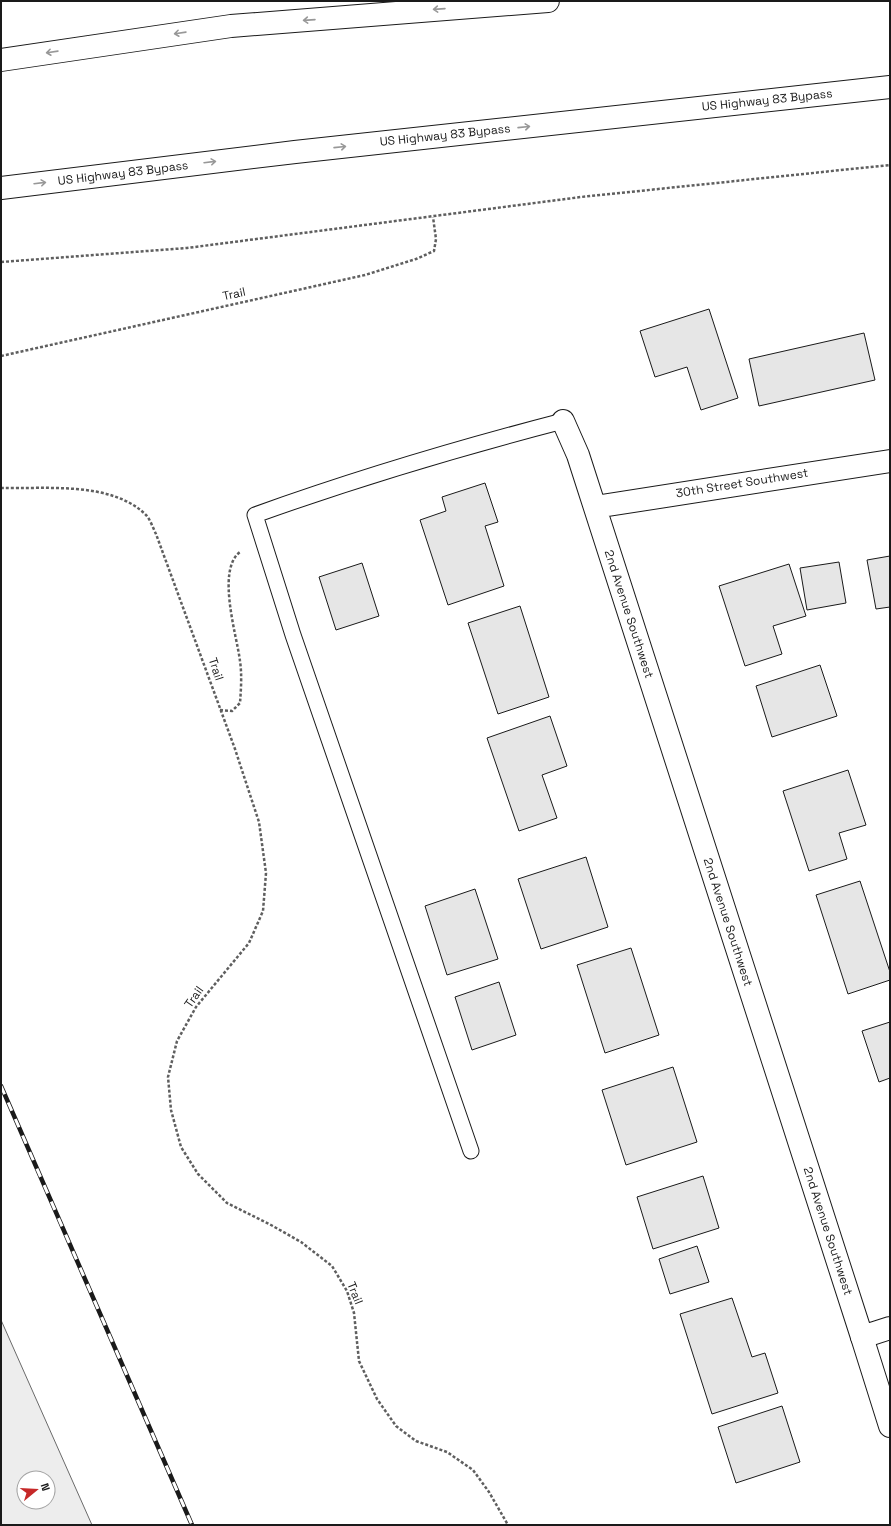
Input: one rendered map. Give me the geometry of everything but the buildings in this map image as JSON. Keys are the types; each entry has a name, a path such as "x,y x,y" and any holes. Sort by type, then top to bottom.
{"main road":[{"path":"1,60 231,26 548,1"},
{"name":"US Highway 83 Bypass","path":"1,188 319,149 890,87"},
{"name":"2nd Avenue Southwest","path":"563,421 578,455 595,507 890,1426"},
{"name":"30th Street Southwest","path":"595,507 890,461"},
{"path":"862,1337 890,1328"}],"lane":[{"path":"471,1151 260,537 255,515 308,496 504,436 563,421"}],"path":[{"path":"1,262 187,248 581,198 890,165"},
{"name":"Trail","path":"1,356 365,275 416,259 434,250 436,239 433,216"},
{"name":"Trail","path":"1,488 75,489 98,492 116,496 147,515 156,534 203,659 259,822 266,873 263,912 249,943 196,1008 177,1041 168,1077 171,1110 181,1147 198,1174 227,1203 295,1239 332,1266 347,1291 354,1313 359,1361 377,1399 396,1426 416,1441 447,1452 473,1470 489,1492 508,1525"},
{"path":"220,710 232,711 240,703 240,661 231,617 230,571 235,556 260,537"}],"shaded area":[{"path":"1,1320 92,1525 1,1525"}],"railway":[{"path":"1,1086 192,1525"}]}
